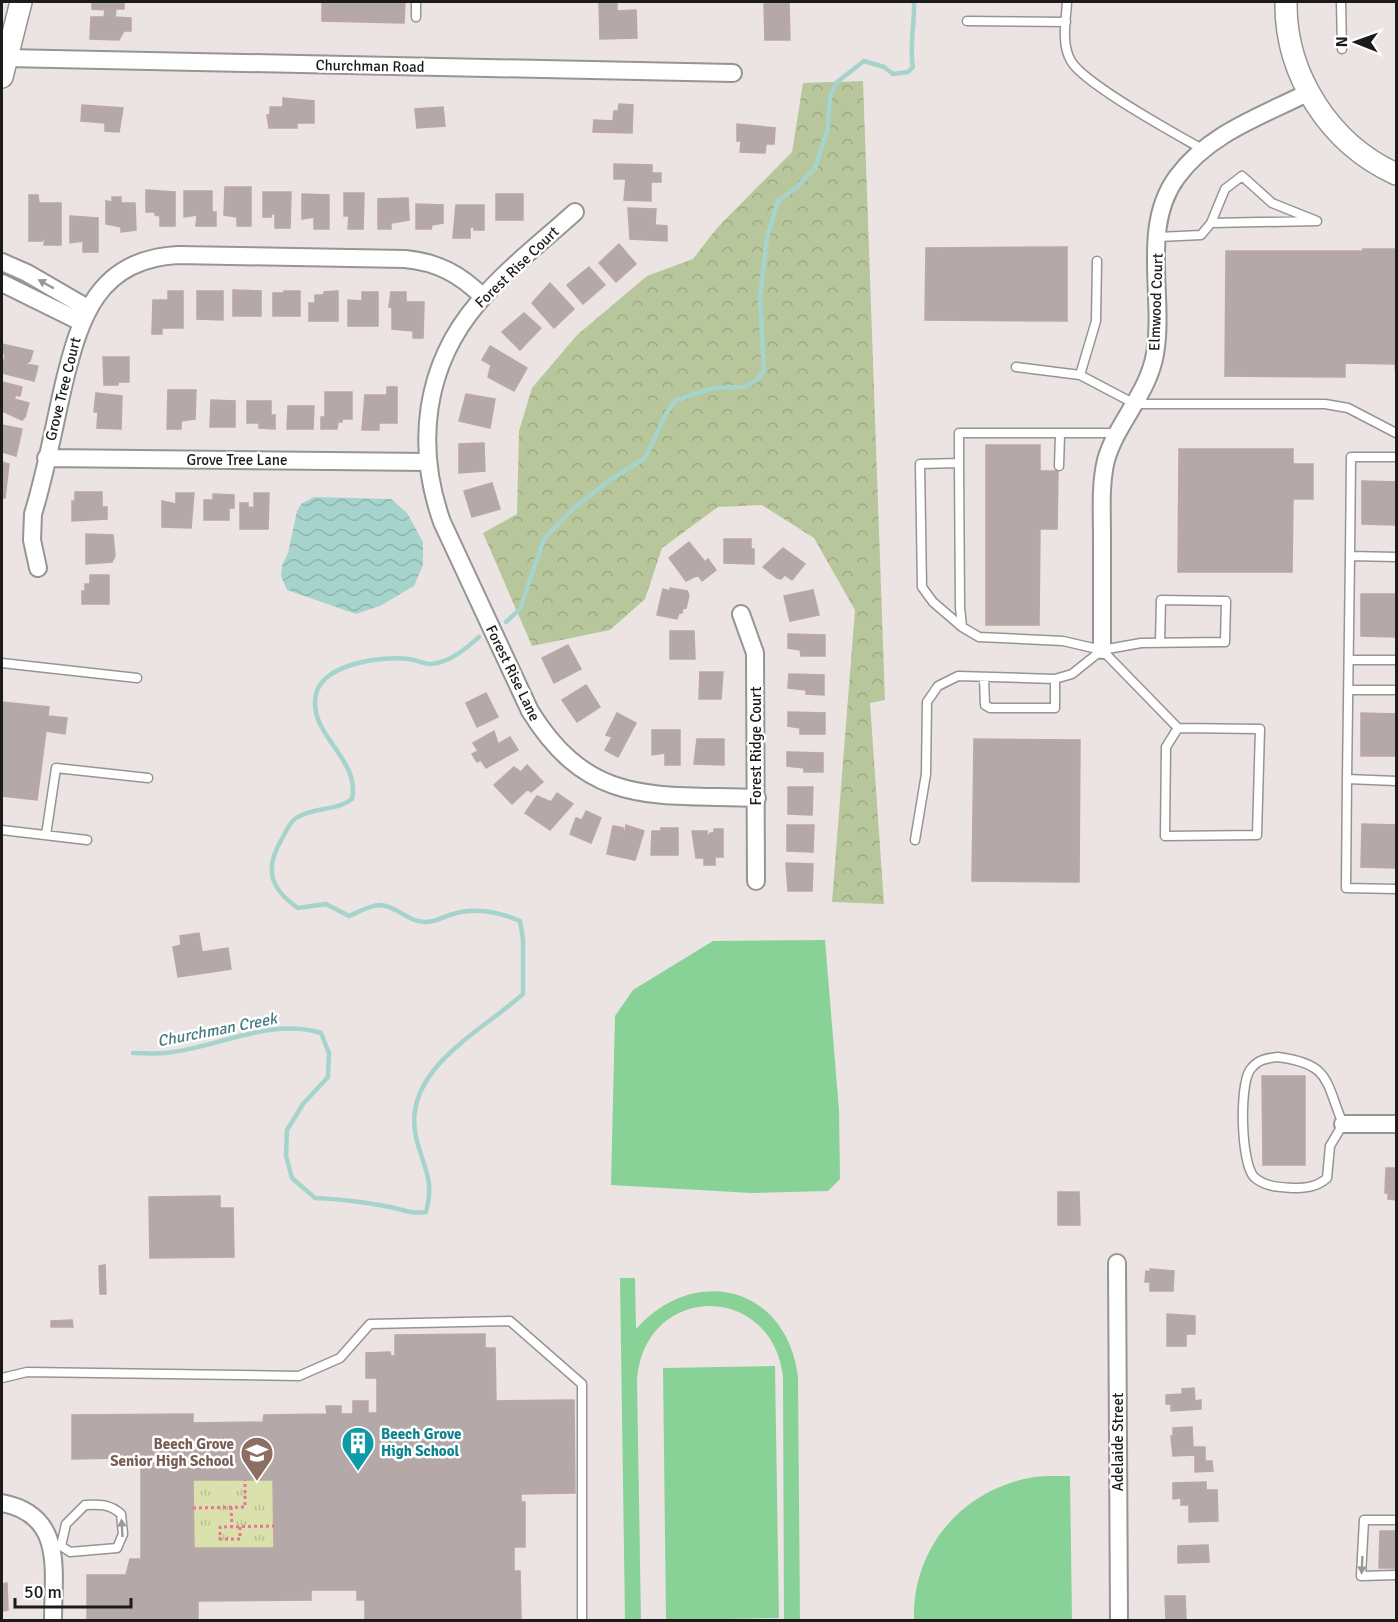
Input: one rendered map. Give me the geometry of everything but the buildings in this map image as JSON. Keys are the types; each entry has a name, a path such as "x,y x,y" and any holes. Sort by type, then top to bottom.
{"street":[{"path":"4,67 21,2"},
{"path":"1286,2 1291,45 1309,92 1328,121 1342,136 1369,159 1396,174"},
{"name":"Churchman Road","path":"4,67 733,73"},
{"name":"Elmwood Court","path":"1102,650 1102,487 1106,460 1116,433 1143,390 1155,350 1158,237 1164,203 1185,166 1202,149 1220,136 1309,92"},
{"name":"Forest Rise Court","path":"428,462 427,425 433,384 458,330 483,297 575,212"},
{"name":"Grove Tree Court","path":"38,567 32,540 33,514 75,339 93,299 116,275 146,260 178,255 425,262 456,274 483,297"},
{"path":"2,262 27,273 85,315"},
{"path":"2,283 85,315"},
{"name":"Grove Tree Lane","path":"46,458 428,462"},
{"name":"Forest Rise Lane","path":"428,462 432,494 442,522 530,711 546,736 567,759 606,784 632,791 757,798"},
{"name":"Forest Ridge Court","path":"741,614 755,653 756,881"},
{"path":"1343,1124 1396,1124"},
{"name":"Adelaide Street","path":"1118,1263 1119,1620"},
{"path":"2,1503 26,1511 37,1519 57,1545 53,1620"}],"lane":[{"path":"416,2 416,16"},
{"path":"1067,2 1065,47 1071,63 1152,121 1202,149"},
{"path":"1341,2 1342,49"},
{"path":"967,21 1066,22"},
{"path":"1158,237 1201,234 1211,223 1224,189 1242,176 1272,203 1317,221 1211,223"},
{"path":"1080,375 1096,321 1097,261"},
{"path":"1016,367 1080,375 1135,404 1325,404 1348,408 1396,433"},
{"path":"962,627 959,433 1116,433"},
{"path":"1059,466 1060,434"},
{"path":"1396,458 1351,457 1346,888 1396,888"},
{"path":"959,463 920,464 922,587 933,602 962,627 979,637 1063,641 1102,650 1141,643 1225,642 1226,601 1161,600 1160,642"},
{"path":"1350,556 1396,557"},
{"path":"915,840 926,774 927,702 931,693 952,678 1055,679 1072,674 1102,650"},
{"path":"1102,650 1178,728 1260,729 1257,835 1166,836 1166,747 1178,728"},
{"path":"1348,660 1396,660"},
{"path":"2,663 137,678"},
{"path":"984,678 985,705 990,708 1055,708 1055,679"},
{"path":"1348,690 1396,690"},
{"path":"46,835 56,768 147,778"},
{"path":"1347,779 1396,781"},
{"path":"2,830 87,840"},
{"path":"1278,1057 1314,1067 1329,1082 1343,1124 1330,1146 1327,1178 1320,1184 1304,1188 1275,1187 1260,1182 1248,1167 1244,1154 1244,1090 1250,1071 1265,1058 1278,1057"},
{"path":"2,1378 27,1372 299,1376 340,1358 370,1324 510,1321 582,1384 582,1620"},
{"path":"101,1504 114,1508 121,1514 123,1534 117,1548 70,1552 57,1545 66,1524 85,1505 101,1504"},
{"path":"1396,1520 1364,1520 1361,1576 1396,1575"}],"path":[{"path":"193,1508 245,1507 245,1480"},
{"path":"231,1507 232,1527"},
{"path":"240,1527 240,1539 220,1539 220,1527 274,1526"}],"green space":[{"path":"863,81 885,700 870,703 884,904 832,902 855,610 814,538 762,505 718,507 662,548 645,599 610,630 532,646 483,533 517,514 519,431 532,388 577,335 647,276 693,259 717,228 792,152 803,83"},
{"path":"825,940 839,1110 840,1179 828,1191 751,1193 611,1185 615,1016 633,990 713,941"},
{"path":"620,1278 635,1278 636,1329 659,1308 685,1296 710,1291 735,1294 757,1304 776,1322 790,1346 798,1377 800,1620 784,1620 783,1377 774,1346 757,1323 734,1310 708,1306 683,1311 661,1325 645,1348 637,1380 641,1620 625,1620"},
{"path":"775,1366 779,1618 666,1620 663,1368"},
{"path":"1070,1476 1072,1620 914,1620 915,1595 930,1550 943,1530 959,1513 978,1498 1000,1487 1030,1478"},
{"path":"193,1480 273,1480 274,1548 194,1548"}],"water":[{"path":"314,497 391,499 407,513 423,542 423,565 414,586 380,606 356,614 287,590 281,576 282,566 288,553 297,511 301,504"}],"waterway":[{"name":"Churchman Creek","path":"506,622 520,609 544,539 574,508 610,480 645,458 667,412 676,400 714,388 744,387 757,380 764,371 760,297 767,238 778,201 798,186 815,168 828,128 830,96 837,82 864,61 884,67 893,74 908,72 913,67 914,2"},
{"name":"Churchman Creek","path":"133,1053 185,1050 263,1031 302,1029 321,1033 329,1053 328,1077 303,1104 287,1130 286,1156 292,1178 315,1198 362,1202 411,1212 426,1212 429,1182 416,1137 415,1113 420,1092 432,1072 448,1055 523,994 523,939 520,921 496,913 470,911 433,921 420,922 392,908 380,905 349,916 326,904 298,908 281,893 272,877 272,868 277,848 294,820 303,814 339,806 352,799 353,784 349,771 319,722 315,709 316,694 321,683 342,669 370,661 398,658 428,664 445,661 479,637"}],"place":[{"name":"Beech Grove High School","path":"358,1472"},
{"name":"Beech Grove Senior High School","path":"257,1482"}]}
